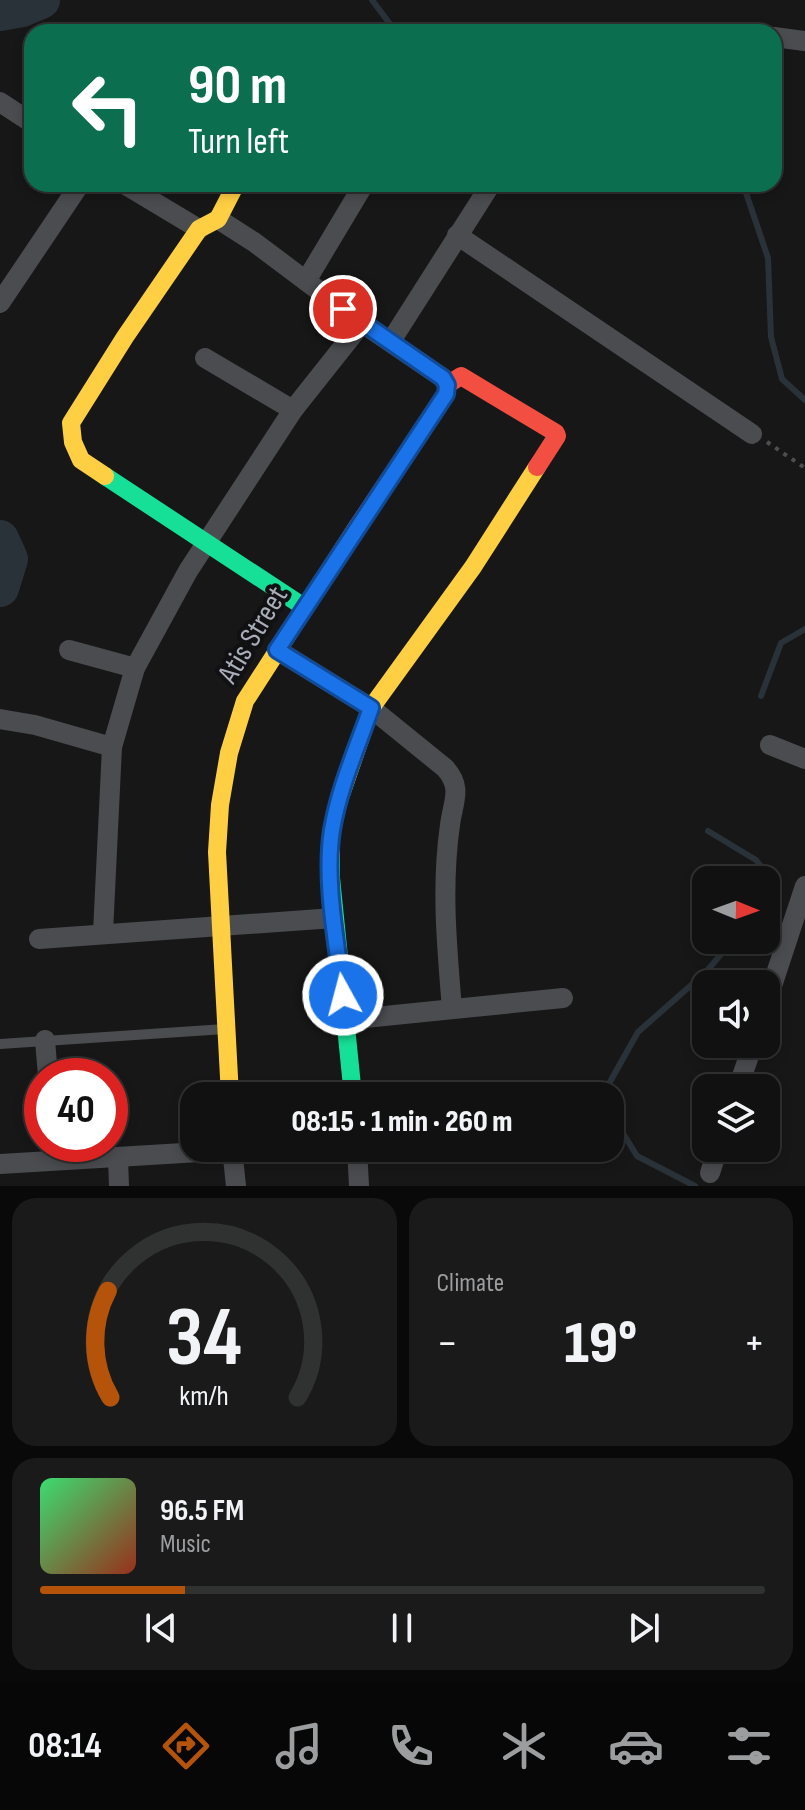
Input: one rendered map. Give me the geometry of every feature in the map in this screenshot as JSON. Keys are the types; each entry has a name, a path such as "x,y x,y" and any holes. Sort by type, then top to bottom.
{"street":[{"path":"782,38 805,41"},
{"path":"0,102 24,118"},
{"path":"0,303 75,192"},
{"path":"137,192 199,229"},
{"path":"232,192 218,219 199,229 94,386 71,423 73,447 81,460 304,607"},
{"path":"306,281 359,192"},
{"path":"391,341 486,192"},
{"path":"218,219 443,378 447,385 464,377 557,436 473,567 371,708 338,803 331,834 334,918 352,1082"},
{"path":"457,235 752,434"},
{"path":"103,933 112,747 135,668 188,571 293,410 362,323"},
{"path":"205,358 293,410"},
{"name":"Atis Street","path":"229,1082 217,852 220,805 229,753 245,701 446,394 447,385"},
{"path":"69,650 135,668"},
{"path":"277,650 371,708 454,778 457,789 446,856 444,912 452,1009"},
{"path":"0,719 35,725 112,747"},
{"path":"770,745 805,759"},
{"path":"779,970 801,911 805,886"},
{"path":"39,939 334,918"},
{"path":"345,1020 563,998"},
{"path":"45,1040 46,1058"},
{"path":"128,1157 180,1153"},
{"path":"0,1164 24,1159"},
{"path":"118,1162 119,1186"},
{"path":"236,1186 237,1162"},
{"path":"358,1162 359,1186"},
{"path":"710,1173 714,1162"}],"lane":[{"path":"0,1044 227,1029"}],"path":[{"path":"752,434 805,468"}],"waterway":[{"path":"0,12 41,0"},
{"path":"372,0 390,24"},
{"path":"746,192 768,258 771,337 782,379 805,400"},
{"path":"0,539 9,559 0,588"},
{"path":"761,696 781,643 805,629"},
{"path":"708,831 761,866"},
{"path":"610,1082 638,1032 706,972 721,954"},
{"path":"624,1135 637,1156 695,1186"}],"traffic: fast":[{"path":"105,476 304,607"},
{"path":"331,854 352,1082"}],"traffic: slow":[{"path":"105,476 81,460 73,442 71,423 199,229 218,219 232,192"},
{"path":"331,854 331,834 338,803 371,708 473,567 537,467"},
{"path":"229,1082 217,852 220,805 229,753 245,701 357,527"}],"traffic: jam":[{"path":"357,527 446,394 447,385 461,376 556,433 537,467"}],"route":[{"path":"343,309 443,378 447,385 446,394 277,650 371,708 338,803 331,834 331,878 343,995"}]}
